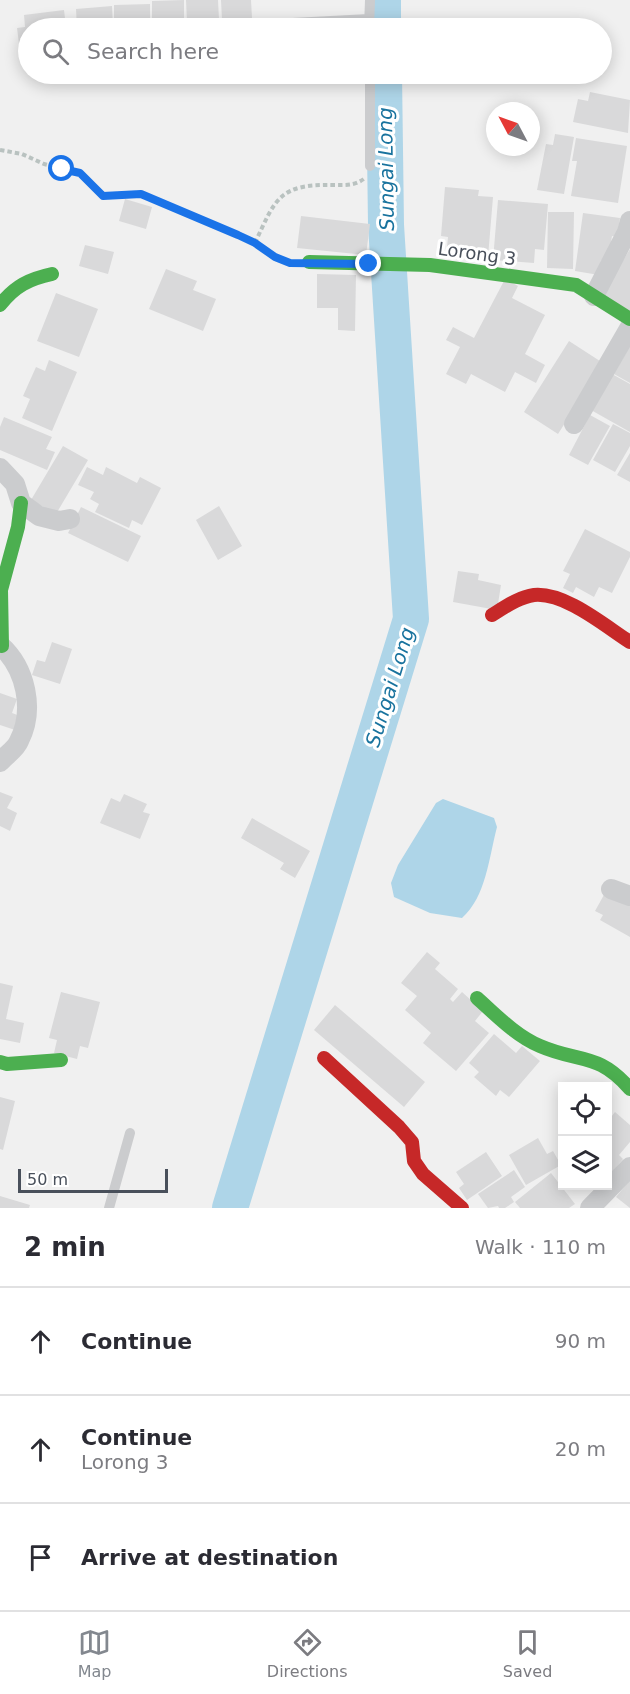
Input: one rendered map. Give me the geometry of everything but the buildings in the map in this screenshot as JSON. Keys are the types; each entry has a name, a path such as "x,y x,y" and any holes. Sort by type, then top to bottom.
{"street":[{"path":"594,296 627,232 630,221"},
{"name":"Lorong 3","path":"309,262 430,265 576,285 630,319"},
{"path":"0,305 13,288 29,279 52,274"},
{"path":"574,424 630,327"},
{"path":"0,468 15,484 21,503 15,546 1,591 1,646 17,665 27,699 26,723 19,743 0,762"},
{"path":"21,503 39,516 59,521 70,519"},
{"path":"492,615 513,602 539,595 562,600 630,642"},
{"path":"611,889 630,896"},
{"path":"477,998 532,1043 560,1054 610,1068 630,1089"},
{"path":"324,1058 399,1127 412,1142 414,1161 423,1174 462,1208"},
{"path":"0,1062 7,1064 61,1060"},
{"path":"591,1208 630,1167"}],"lane":[{"path":"369,18 370,0"},
{"path":"370,84 370,166"},
{"path":"109,1208 130,1133"}],"path":[{"path":"0,150 22,154 44,164 80,173 103,196 141,194 255,243 275,257 290,263 309,262"},
{"path":"255,243 269,213 286,191 319,184 355,185 364,179 370,166"}],"water":[{"path":"443,799 494,818 497,827 482,888 462,918 430,913 394,897 391,883 398,865 436,803"}],"waterway":[{"name":"Sungai Long","path":"383,0 383,18"},
{"name":"Sungai Long","path":"230,1208 411,619 386,225 384,84"}],"traffic: fast":[{"path":"309,262 430,265 576,285 630,319"},
{"path":"0,305 23,284 52,274"},
{"path":"2,646 1,590 18,527 21,503"},
{"path":"477,998 507,1025 531,1042 598,1064 619,1077 630,1089"},
{"path":"0,1062 7,1064 61,1060"}],"traffic: jam":[{"path":"492,615 523,598 534,595 546,596 559,599 584,611 630,642"},
{"path":"324,1058 399,1127 412,1142 414,1161 423,1174 462,1208"}],"route":[{"path":"62,169 80,173 95,191 103,196 141,194 238,235 255,243 275,257 290,263 369,264"}]}
